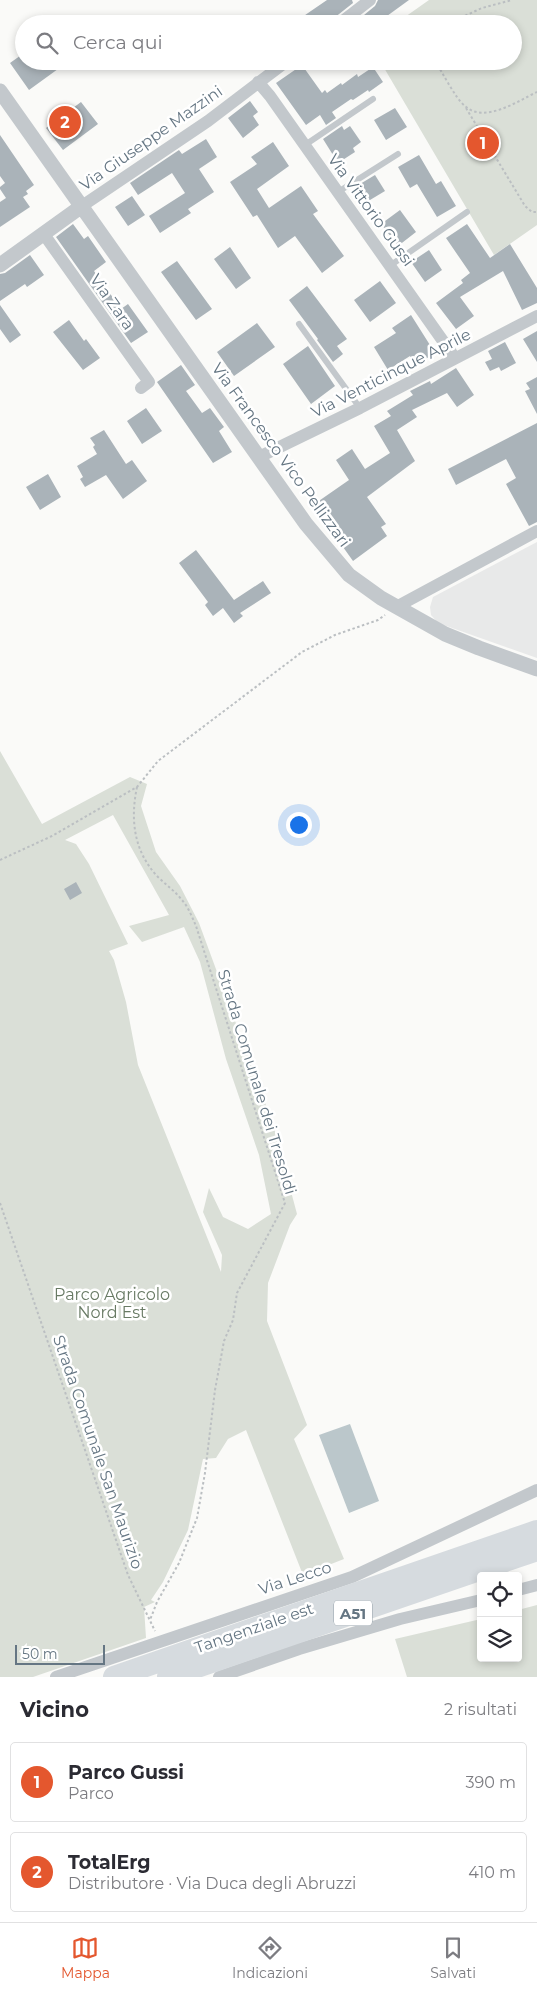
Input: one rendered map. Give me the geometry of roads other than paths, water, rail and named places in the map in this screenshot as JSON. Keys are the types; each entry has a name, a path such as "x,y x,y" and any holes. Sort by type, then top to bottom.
{"highway":[{"path":"449,1571 537,1516"},
{"name":"Tangenziale est","path":"168,1677 449,1571 537,1531"},
{"name":"Tangenziale est","path":"114,1677 449,1571 537,1550"},
{"path":"449,1571 537,1561"}],"street":[{"path":"349,15 364,2"},
{"name":"Via Giuseppe Mazzini","path":"82,206 208,121 275,70"},
{"name":"Via Vittorio Gussi","path":"258,82 391,265 455,358"},
{"name":"Via Francesco Vico Pellizzari","path":"0,91 306,524 349,575 365,588 445,634 537,669"},
{"path":"0,265 82,206"},
{"name":"Via Zara","path":"43,233 149,382 141,388"},
{"name":"Via Venticinque Aprile","path":"259,457 360,408 537,316"},
{"path":"398,606 537,531"},
{"name":"Via Lecco","path":"56,1677 352,1577 537,1490"},
{"path":"522,1589 537,1586"},
{"path":"219,1677 299,1649 400,1619 477,1601"}],"lane":[{"path":"305,145 373,99"},
{"path":"338,192 398,154"},
{"path":"391,265 467,212"},
{"path":"299,324 360,408"}],"place":[{"name":"TotalErg","path":"65,122"},
{"name":"Parco Gussi","path":"483,143"}],"park label":[{"name":"Parco Agricolo Nord Est","path":"112,1303"}]}
